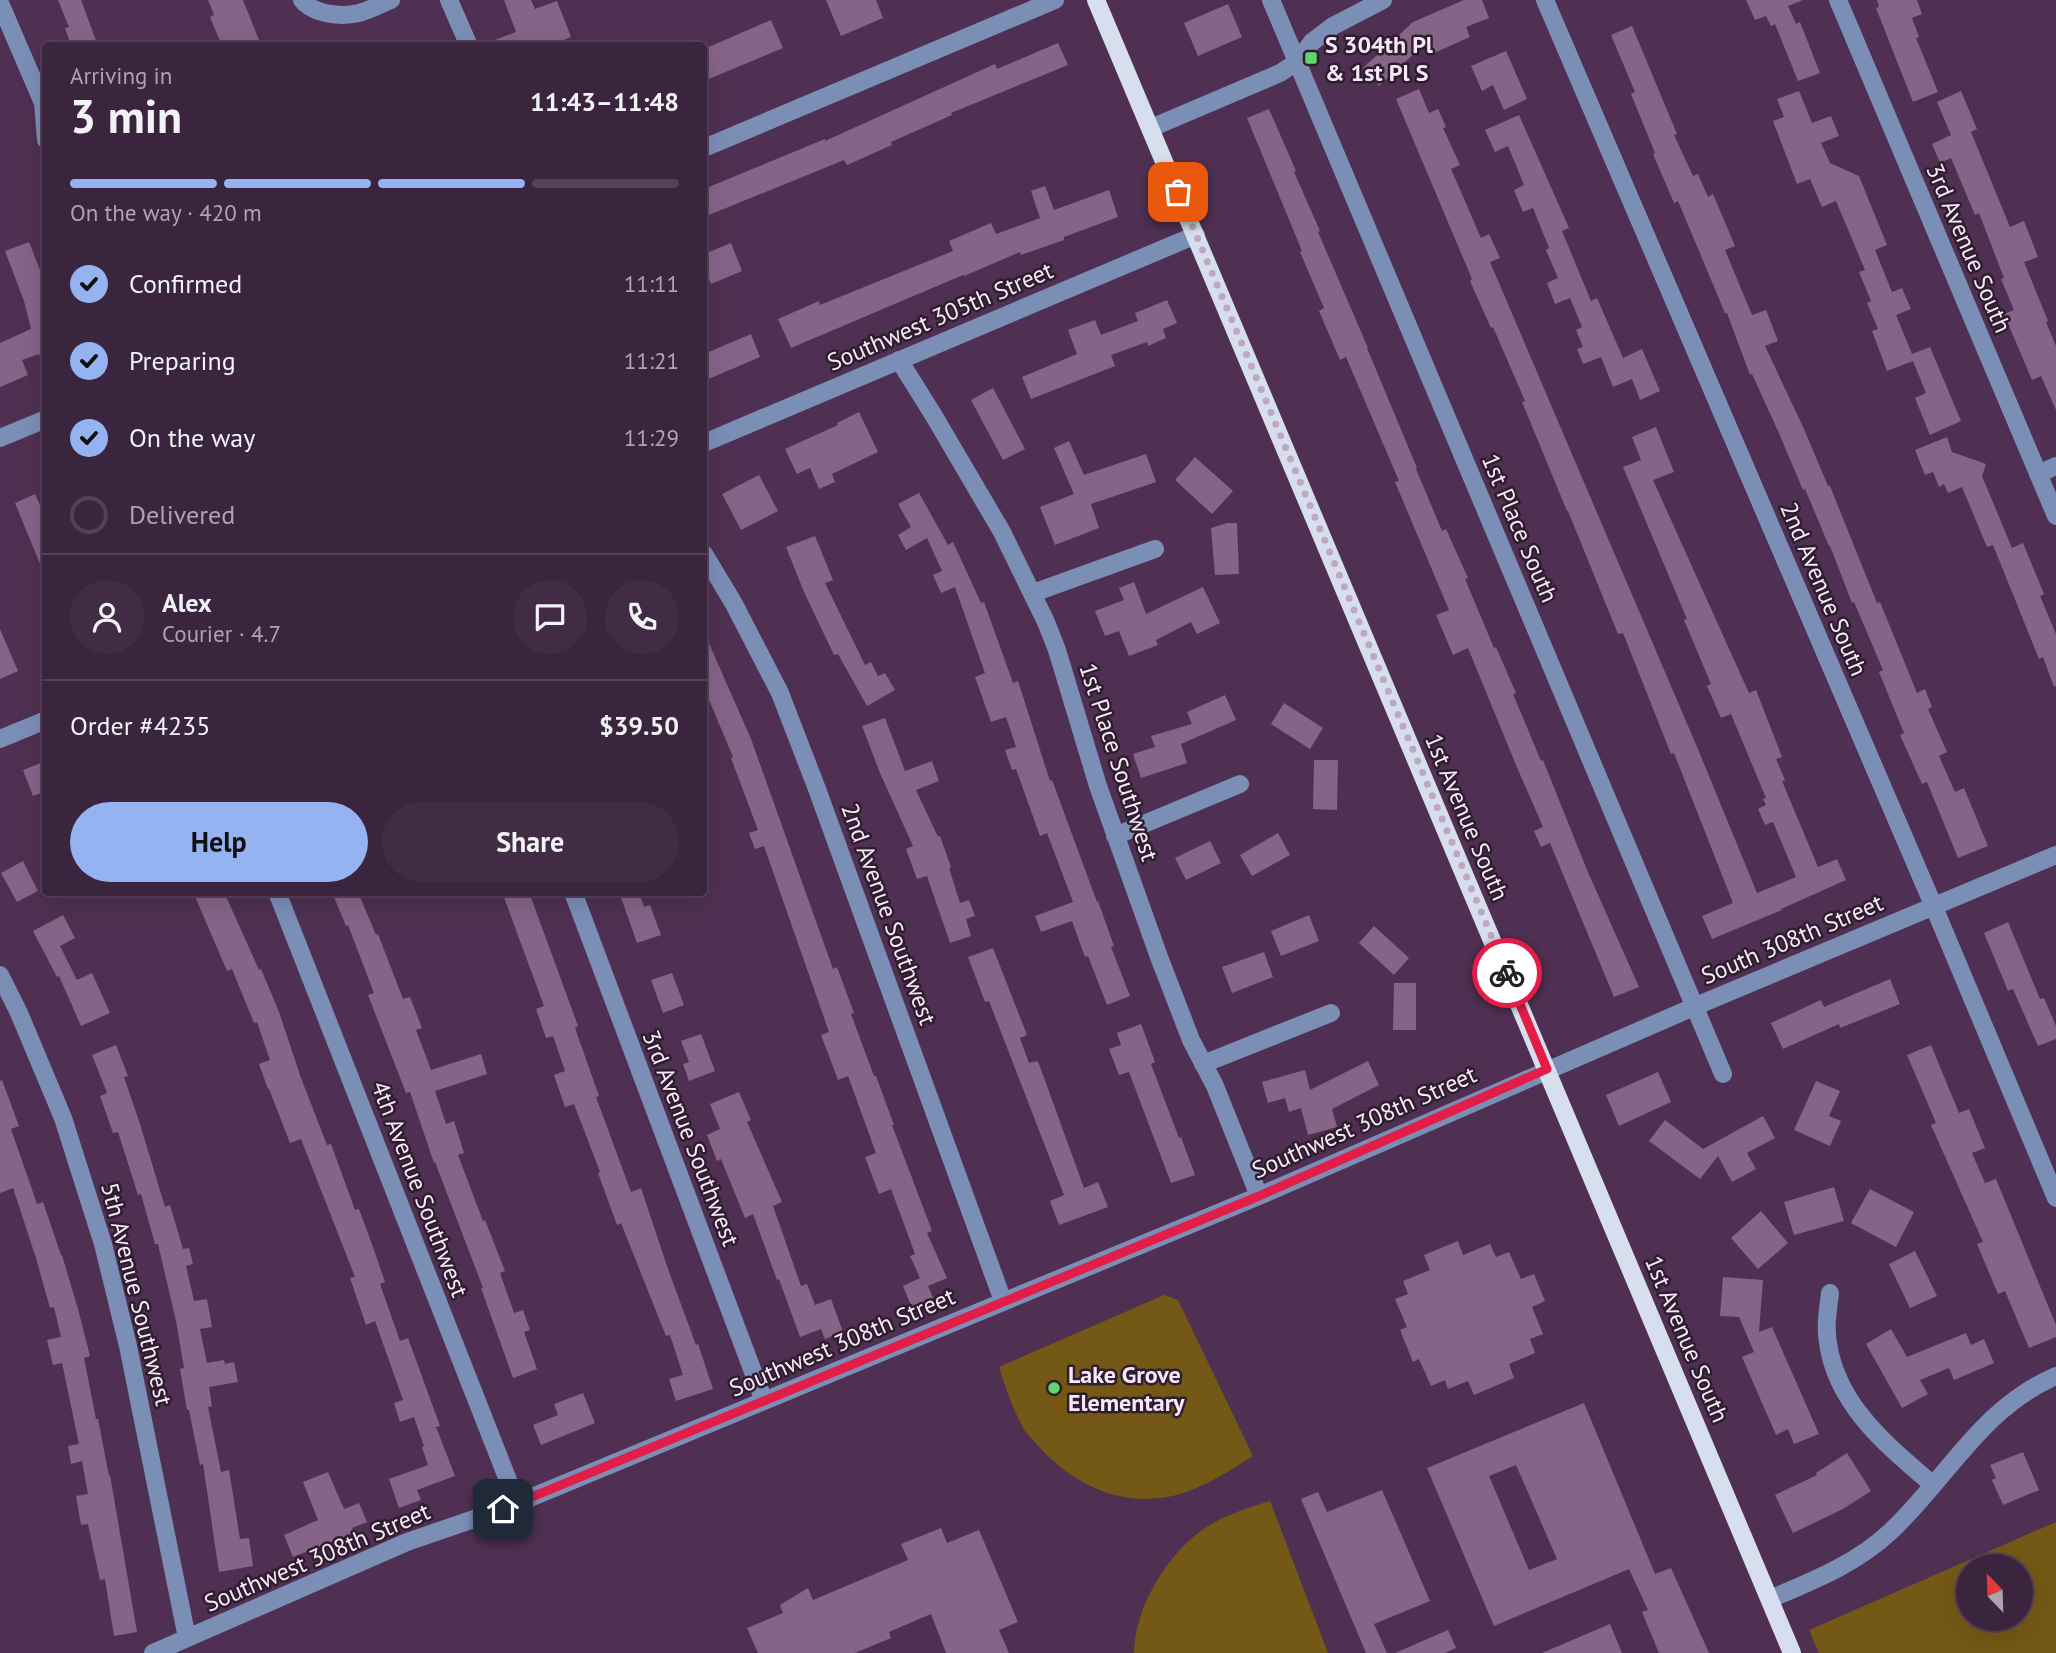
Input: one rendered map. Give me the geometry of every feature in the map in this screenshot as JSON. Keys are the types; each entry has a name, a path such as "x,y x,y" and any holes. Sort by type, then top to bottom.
{"main road":[{"name":"1st Avenue South","path":"1096,0 1792,1653"}],"street":[{"path":"302,0 318,11 338,14 359,13 391,0"},
{"path":"449,0 467,42"},
{"path":"707,147 1055,0"},
{"name":"1st Place South","path":"1271,0 1723,1074"},
{"path":"1151,128 1280,74 1297,62 1312,42 1333,26 1383,0"},
{"name":"2nd Avenue South","path":"1545,0 2056,1198"},
{"name":"3rd Avenue South","path":"1838,0 2056,516"},
{"path":"0,4 42,101"},
{"name":"Southwest 305th Street","path":"707,442 1196,235"},
{"name":"1st Place Southwest","path":"899,360 977,488 1033,593 1057,650 1115,836 1180,1014 1215,1086 1259,1196"},
{"path":"0,438 42,421"},
{"path":"2038,474 2056,466"},
{"path":"1033,593 1155,549"},
{"name":"2nd Avenue Southwest","path":"707,559 734,604 780,693 1003,1301"},
{"path":"0,739 42,722"},
{"path":"1115,836 1240,784"},
{"name":"South 308th Street","path":"1547,1069 2056,855"},
{"name":"4th Avenue Southwest","path":"278,896 517,1503"},
{"name":"3rd Avenue Southwest","path":"575,896 764,1401"},
{"name":"5th Avenue Southwest","path":"0,975 24,1024 63,1118 103,1244 128,1346 187,1638"},
{"path":"1203,1064 1331,1013"},
{"name":"Southwest 308th Street","path":"153,1653 407,1542 517,1503 1259,1196 1547,1069"},
{"path":"1830,1293 1828,1342 1835,1371 1845,1391 1862,1418 1878,1436 1933,1485"},
{"path":"1770,1599 1853,1561 1889,1533 1991,1419 2025,1392 2056,1376"}],"shaded area":[{"path":"1164,1295 1178,1300 1253,1456 1192,1490 1164,1498 1144,1499 1107,1493 1073,1476 1027,1434 1010,1400 999,1367"},
{"path":"1270,1501 1328,1653 1134,1653 1140,1618 1147,1600 1178,1552 1213,1523"},
{"path":"2056,1522 2056,1653 1819,1653 1809,1630 1956,1566 1956,1631 2034,1631 2034,1554 1983,1554"}],"building":[{"path":"58,0 81,0 97,42 70,42 65,28 69,27"},
{"path":"208,0 243,0 259,40 220,42 210,17 214,15"},
{"path":"504,0 531,0 535,9 557,1 571,37 559,42 489,42 516,32"},
{"path":"826,0 876,0 883,18 841,36"},
{"path":"1464,0 1482,0 1489,18 1466,27 1470,37 1434,53 1429,40 1379,86 1363,68 1413,22"},
{"path":"1746,0 1803,0 1788,6 1796,24 1800,22 1820,73 1798,81 1775,24 1771,26 1766,16 1755,20"},
{"path":"1877,0 1917,0 1922,14 1912,18 1919,37 1916,38 1938,92 1913,102 1876,8 1879,7"},
{"path":"1228,4 1242,37 1198,56 1184,23"},
{"path":"771,20 783,48 707,80 707,48"},
{"path":"1632,26 1677,134 1674,135 1693,176 1698,174 1708,197 1713,194 1735,246 1725,250 1752,315 1766,310 1778,341 1765,346 1830,486 1917,693 1925,689 1932,707 1928,709 1947,752 1939,756 1955,792 1964,788 1988,846 1958,858 1927,782 1922,784 1900,735 1904,733 1879,672 1883,670 1805,489 1803,490 1752,374 1750,375 1727,313 1678,201 1674,203 1653,154 1655,153 1631,94 1635,92 1611,35"},
{"path":"1058,43 1068,65 951,113 952,115 891,142 892,145 847,165 844,160 707,216 707,188 825,141 995,64 997,69"},
{"path":"1506,51 1527,99 1504,110 1493,85 1482,91 1471,66"},
{"path":"1419,89 1429,113 1438,109 1446,127 1443,128 1460,165 1451,169 1481,238 1489,234 1500,258 1490,262 1757,893 1796,877 1773,822 1765,825 1758,809 1766,805 1763,799 1766,798 1731,714 1721,718 1707,686 1711,684 1684,620 1687,619 1623,467 1641,460 1632,437 1656,427 1674,472 1653,480 1749,693 1756,690 1782,757 1776,759 1785,780 1782,781 1818,867 1837,859 1846,880 1712,939 1702,916 1733,903 1674,753 1671,754 1623,633 1618,634 1522,402 1525,401 1470,281 1472,279 1396,99"},
{"path":"1799,91 1812,123 1831,116 1839,136 1821,143 1830,163 1859,176 1887,245 1875,250 1892,292 1902,288 1911,309 1896,315 1912,354 1930,347 1961,421 1930,435 1915,398 1926,393 1913,361 1887,371 1872,331 1878,329 1867,303 1871,301 1859,272 1865,270 1836,201 1822,207 1810,179 1797,184 1773,121 1784,117 1777,99"},
{"path":"1961,91 1977,129 1971,132 2010,227 2024,221 2038,257 2024,262 2056,346 2056,410 2041,376 2032,380 2004,314 2014,310 1979,213 1975,215 1951,158 1940,163 1932,144 1951,135 1937,102"},
{"path":"1269,109 1442,531 1446,529 1468,578 1465,579 1516,693 1513,694 1541,761 1543,760 1587,870 1639,987 1614,997 1550,843 1541,847 1534,831 1543,827 1468,648 1453,655 1436,615 1449,610 1395,482 1399,481 1346,357 1340,360 1319,311 1324,308 1247,118"},
{"path":"1519,115 1569,228 1562,231 1591,301 1597,298 1623,358 1642,349 1660,391 1640,400 1632,379 1613,387 1601,357 1583,364 1577,349 1583,347 1576,330 1582,327 1570,298 1555,304 1547,283 1558,278 1533,208 1523,212 1514,190 1524,185 1508,146 1495,152 1485,130"},
{"path":"1045,186 1054,210 1109,190 1118,217 1064,237 1064,240 1021,255 1020,252 791,348 778,319 819,301 820,305 953,251 949,241 991,223 996,234 1040,218 1031,191"},
{"path":"29,242 42,275 42,363 39,354 22,360 28,375 0,387 0,343 31,329 24,301 5,251"},
{"path":"731,243 742,271 711,284 707,274 707,253"},
{"path":"1167,300 1177,323 1163,329 1166,338 1148,346 1147,342 1111,355 1115,366 1031,399 1022,377 1077,354 1068,330 1095,320 1101,335 1138,321 1135,313"},
{"path":"751,334 760,357 707,380 707,353"},
{"path":"993,388 1025,449 1003,460 971,400"},
{"path":"859,412 878,452 832,474 835,482 819,489 810,468 797,474 785,449 838,425 837,423"},
{"path":"1947,437 1952,452 1986,464 1982,476 2012,548 2023,543 2044,594 2040,596 2056,634 2054,687 2043,657 2039,659 1993,545 1987,547 1962,487 1948,493 1944,484 1939,487 1933,472 1925,475 1915,450"},
{"path":"1069,441 1084,475 1146,454 1156,482 1091,504 1099,528 1055,545 1040,507 1074,494 1054,448"},
{"path":"1195,457 1233,491 1212,514 1175,480"},
{"path":"759,475 778,511 741,530 722,494"},
{"path":"919,493 948,545 953,542 981,603 984,602 1013,683 1018,681 1050,781 1052,780 1098,901 1114,946 1111,947 1130,996 1107,1005 1072,921 1041,932 1035,916 1073,902 1047,833 1040,836 1016,769 1012,770 1005,750 1016,747 1006,717 991,722 975,677 985,673 955,587 941,593 933,575 942,571 927,538 906,550 898,535 911,527 898,504"},
{"path":"35,494 42,509 42,569 15,503"},
{"path":"1237,523 1239,574 1215,575 1211,528"},
{"path":"815,536 833,580 825,583 865,665 871,662 878,676 885,673 895,690 867,706 838,654 834,655 786,547"},
{"path":"1134,582 1146,614 1203,587 1220,623 1197,634 1191,622 1156,640 1158,645 1129,656 1119,631 1105,636 1095,611 1124,600 1119,588"},
{"path":"0,629 18,671 0,679"},
{"path":"707,639 751,739 833,969 837,967 854,1013 851,1014 932,1231 927,1233 947,1278 928,1286 933,1298 912,1308 903,1286 920,1278 910,1256 915,1254 891,1189 879,1194 865,1157 876,1153 848,1076 838,1080 821,1035 829,1032 764,846 755,849 749,833 758,830 731,758 733,757 707,695"},
{"path":"1225,695 1236,720 1181,744 1187,763 1141,778 1133,754 1155,747 1151,736 1192,724 1187,712"},
{"path":"1284,703 1323,728 1310,749 1271,724"},
{"path":"885,718 905,771 932,761 939,781 916,790 938,837 940,836 960,903 969,900 975,916 966,919 971,936 950,943 927,876 917,879 906,849 913,846 862,726"},
{"path":"1314,760 1338,760 1337,810 1313,809"},
{"path":"42,763 42,793 33,796 23,770"},
{"path":"1278,833 1290,855 1252,876 1240,855"},
{"path":"1210,841 1221,863 1186,880 1175,858"},
{"path":"23,861 38,891 17,902 1,873"},
{"path":"195,896 226,896 259,970 261,969 327,1145 331,1144 355,1210 359,1209 385,1282 380,1284 400,1341 408,1338 440,1426 436,1427 455,1476 417,1490 421,1500 399,1508 389,1479 428,1465 422,1447 424,1446 414,1417 400,1422 394,1403 403,1400 375,1321 366,1325 350,1278 355,1277 301,1139 290,1143 259,1064 270,1060 257,1022 254,1023 232,969 227,971"},
{"path":"334,896 360,896 376,935 378,934 403,999 410,997 422,1028 416,1030 431,1070 481,1054 487,1074 435,1091 446,1124 454,1121 464,1153 458,1155 505,1271 500,1273 514,1313 523,1310 530,1330 524,1332 537,1369 513,1378 483,1288 434,1163 410,1092 406,1093 368,995 374,993 348,925 346,926"},
{"path":"503,896 530,896 578,1026 575,1028 599,1096 596,1097 631,1192 641,1188 713,1389 676,1401 669,1379 683,1375 670,1335 666,1336 621,1223 617,1225 574,1104 565,1107 554,1075 565,1071 553,1036 546,1038 536,1009 544,1006"},
{"path":"620,896 640,896 644,907 650,905 661,935 637,943"},
{"path":"63,915 75,938 60,946 77,980 92,973 110,1013 81,1026 59,976 57,977 33,931"},
{"path":"1309,915 1319,941 1281,956 1271,931"},
{"path":"2008,922 2040,999 2044,998 2056,1026 2056,1039 2038,1046 2013,989 2008,991 1984,933"},
{"path":"1374,926 1409,958 1394,975 1359,943"},
{"path":"993,948 1027,1035 1020,1038 1029,1063 1037,1061 1039,1064 1084,1188 1098,1182 1108,1207 1059,1225 1050,1201 1064,1195 989,1001 985,1002 968,957"},
{"path":"1264,952 1273,977 1232,993 1222,967"},
{"path":"672,973 684,1005 663,1013 651,980"},
{"path":"1890,979 1900,1004 1840,1028 1839,1024 1783,1049 1771,1023 1821,1000 1824,1007"},
{"path":"1394,983 1416,983 1416,1030 1393,1030"},
{"path":"1141,1024 1155,1062 1151,1064 1195,1175 1171,1183 1129,1072 1119,1075 1109,1049 1121,1045 1117,1033"},
{"path":"701,1034 715,1071 689,1081 683,1064 689,1062 681,1041"},
{"path":"116,1045 128,1076 124,1077 165,1207 170,1205 183,1249 189,1248 193,1264 186,1266 194,1301 207,1299 212,1327 200,1329 207,1363 224,1360 225,1364 234,1362 238,1382 209,1387 212,1406 208,1407 221,1472 229,1470 240,1539 249,1538 253,1566 219,1572 203,1464 200,1465 187,1410 180,1369 184,1368 176,1321 158,1244 155,1244 141,1194 138,1195 118,1132 113,1133 100,1096 107,1093 92,1055"},
{"path":"1931,1045 1959,1113 1969,1109 1985,1148 1972,1153 1985,1183 1996,1179 2056,1325 2056,1337 2029,1348 2005,1291 1998,1294 1977,1244 1983,1242 1931,1125 1936,1123 1907,1055"},
{"path":"1368,1061 1379,1085 1332,1109 1337,1127 1308,1135 1301,1108 1289,1112 1285,1098 1268,1103 1262,1082 1305,1070 1310,1090"},
{"path":"1658,1072 1671,1102 1619,1126 1606,1095"},
{"path":"2,1080 19,1126 11,1129 37,1204 43,1202 62,1255 90,1356 84,1358 110,1475 137,1632 114,1636 105,1579 100,1580 88,1524 81,1525 76,1496 88,1494 82,1461 71,1464 68,1446 79,1444 62,1363 53,1365 47,1340 61,1337 54,1307 50,1308 13,1188 0,1193"},
{"path":"1816,1081 1840,1091 1829,1116 1841,1121 1830,1146 1794,1130"},
{"path":"739,1092 751,1120 747,1122 782,1202 773,1206 801,1286 807,1284 815,1305 831,1299 843,1332 825,1339 821,1329 800,1337 753,1214 745,1218 721,1159 717,1161 707,1135 720,1129 710,1104"},
{"path":"1763,1116 1775,1138 1747,1153 1756,1169 1732,1182 1718,1156 1700,1179 1649,1141 1665,1120 1703,1149"},
{"path":"1834,1187 1844,1221 1794,1235 1784,1202"},
{"path":"1870,1189 1914,1212 1896,1247 1851,1223"},
{"path":"1761,1211 1788,1243 1758,1269 1731,1238"},
{"path":"1458,1241 1463,1255 1490,1244 1496,1257 1509,1252 1521,1279 1534,1274 1545,1301 1532,1307 1543,1334 1530,1339 1535,1353 1509,1364 1514,1378 1474,1395 1468,1381 1448,1389 1445,1380 1431,1386 1419,1359 1413,1362 1400,1330 1407,1327 1395,1299 1408,1294 1403,1281 1430,1270 1424,1255"},
{"path":"1915,1251 1937,1296 1910,1308 1889,1264"},
{"path":"1723,1277 1763,1280 1759,1332 1772,1327 1819,1434 1794,1444 1788,1429 1776,1435 1742,1357 1754,1352 1739,1317 1720,1316"},
{"path":"1891,1329 1907,1357 1966,1333 1971,1345 1984,1339 1994,1363 1954,1380 1949,1368 1920,1380 1928,1394 1902,1408 1866,1344"},
{"path":"583,1393 595,1423 541,1445 533,1425 558,1415 554,1404"},
{"path":"1584,1403 1655,1574 1671,1568 1709,1653 1659,1653 1642,1612 1648,1610 1629,1569 1494,1626 1427,1468","holes":["1516,1465 1557,1559 1529,1570 1489,1476"]},
{"path":"2023,1452 2039,1490 2003,1505 1992,1480 1996,1478 1990,1465"},
{"path":"1847,1453 1871,1491 1843,1509 1793,1533 1775,1495 1817,1475 1816,1473"},
{"path":"328,1472 344,1509 359,1503 367,1522 352,1528 354,1533 293,1557 284,1535 318,1520 303,1482"},
{"path":"1382,1490 1430,1601 1374,1624 1387,1653 1366,1653 1301,1499 1318,1492 1327,1512"},
{"path":"941,1528 947,1543 979,1530 1018,1622 999,1630 1009,1653 946,1653 931,1614 889,1632 891,1638 855,1653 758,1653 747,1628 783,1613 780,1605 808,1588 813,1600 908,1560 901,1544"},
{"path":"1610,1624 1622,1653 1542,1653"},
{"path":"1448,1630 1456,1648 1445,1653 1395,1653"}],"way so far":[{"path":"1178,192 1507,973"}],"place":[{"name":"S 304th Pl & 1st Pl S","path":"1311,58"},
{"name":"Lake Grove Elementary","path":"1054,1388"}],"route":[{"path":"503,1509 1259,1196 1547,1069 1507,973"}]}
